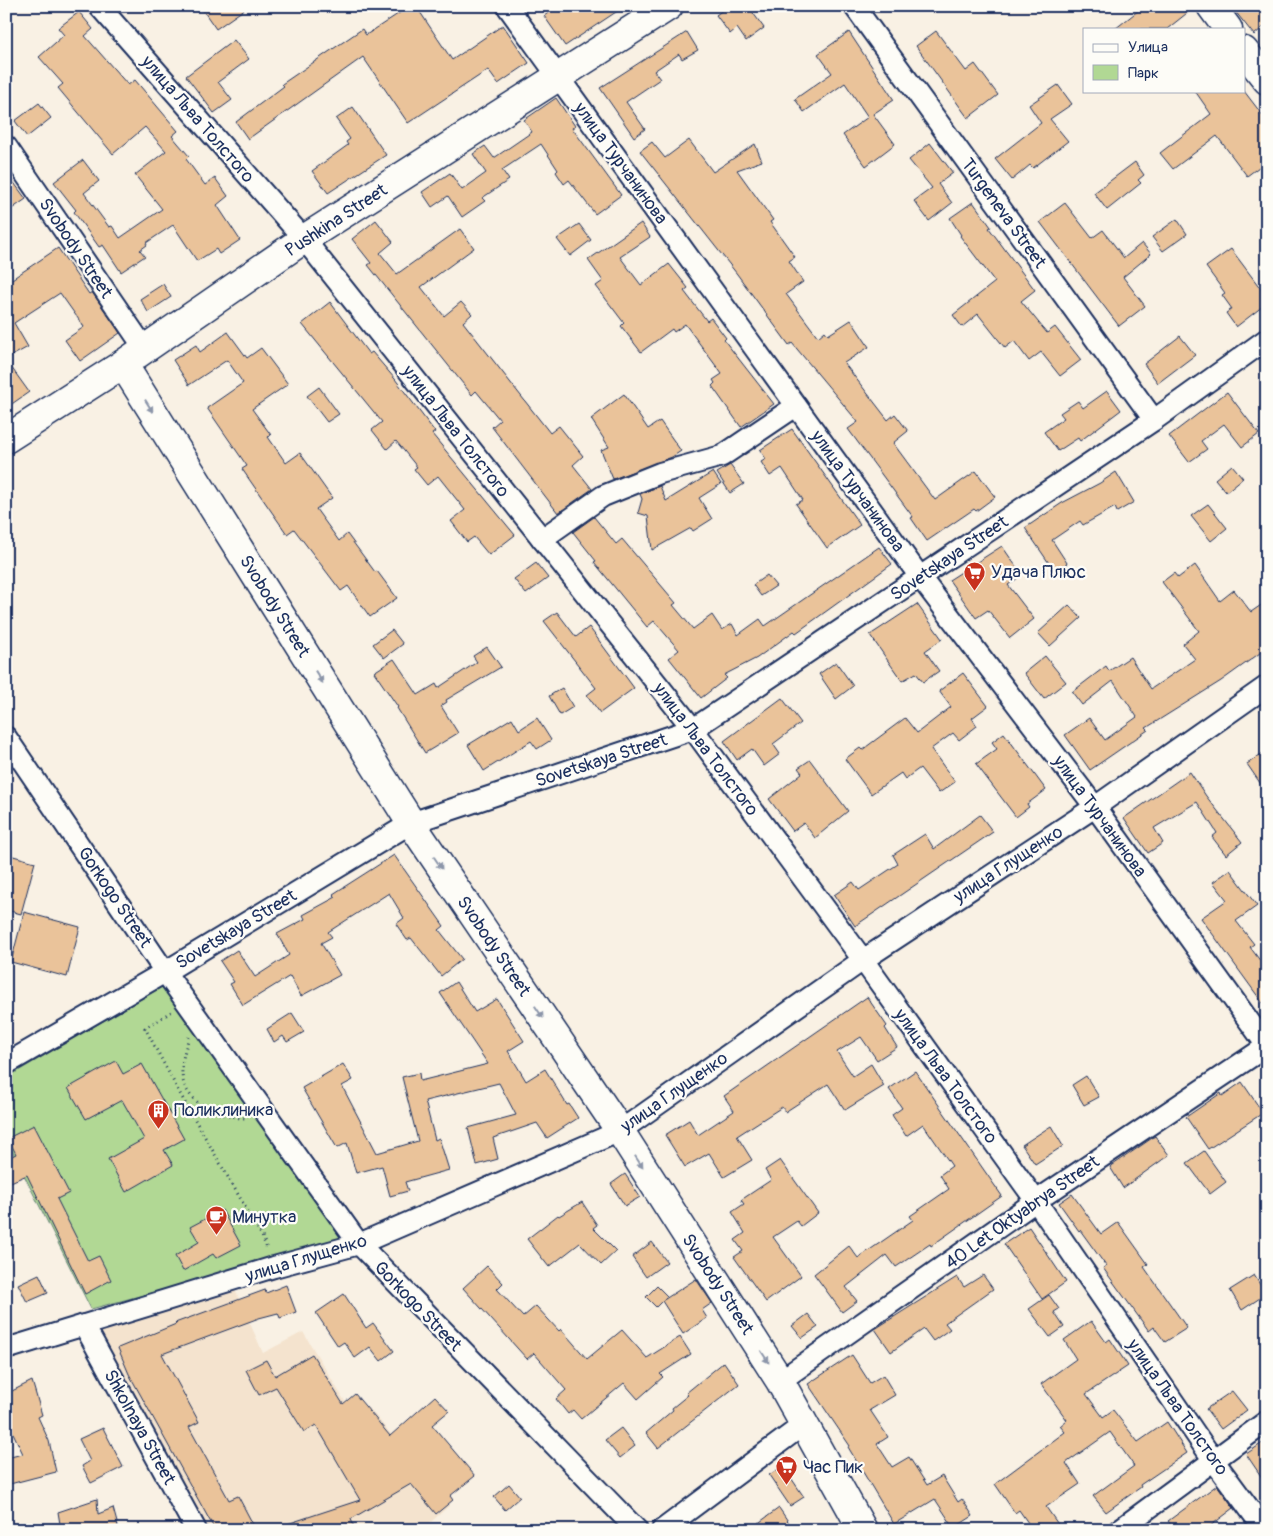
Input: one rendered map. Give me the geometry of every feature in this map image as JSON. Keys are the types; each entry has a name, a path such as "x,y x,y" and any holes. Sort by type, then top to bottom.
{"street":[{"name":"улица Льва Толстого","path":"99,6 304,239 693,729 863,960 1036,1201 1214,1461 1265,1530"},
{"name":"улица Турчанинова","path":"507,6 920,577 1095,807 1267,1046"},
{"name":"Pushkina Street","path":"6,439 123,364 304,239 669,6"},
{"name":"Turgeneva Street","path":"854,6 1154,420"},
{"path":"1211,6 1227,28"},
{"path":"1246,53 1267,80"},
{"name":"Svobody Street","path":"6,146 145,349"},
{"name":"Sovetskaya Street","path":"6,1064 165,972 411,823 693,729 1154,420 1267,339"},
{"name":"Svobody Street","path":"123,364 411,823 620,1131 780,1381 863,1530"},
{"path":"542,539 603,496 660,473 722,456 796,406"},
{"name":"улица Глущенко","path":"6,1348 359,1244 620,1131 863,960 1095,807 1267,686"},
{"name":"Gorkogo Street","path":"6,737 165,972 359,1244 637,1530"},
{"name":"40 Let Oktyabrya Street","path":"780,1381 1036,1201 1267,1046"},
{"name":"Shkolnaya Street","path":"84,1325 196,1530"},
{"path":"1119,1530 1267,1421"},
{"path":"662,1530 803,1425"}],"path":[{"path":"187,1002 145,1028 179,1092 262,1236 274,1268"},
{"path":"200,1020 190,1032 181,1070 186,1089 202,1105 217,1115 247,1118 265,1112"},
{"path":"179,1092 186,1089"}],"shaded area":[{"path":"234,1287 263,1353 303,1332 355,1418 369,1408 450,1505 423,1529 203,1530 96,1331"}],"green space":[{"path":"165,985 347,1240 91,1309 6,1139 6,1078"}],"building":[{"path":"200,6 249,6 216,29"},
{"path":"410,6 416,6 452,60 503,25 529,63 498,84 488,70 408,123 363,57 248,139 236,122 284,86 282,84 362,29 366,35"},
{"path":"558,6 625,6 565,46 544,16"},
{"path":"728,6 748,6 764,28 746,41 737,28 730,34 716,15"},
{"path":"1144,6 1196,6 1168,28 1116,28"},
{"path":"1231,6 1263,6 1267,11 1267,24 1254,35"},
{"path":"79,12 93,29 85,36 128,85 135,80 178,131 172,136 189,156 186,159 205,185 215,178 228,196 217,205 240,240 219,254 216,249 197,261 173,225 146,243 147,245 140,250 145,256 121,272 103,245 99,247 74,212 76,210 54,182 83,160 99,181 84,193 109,227 112,226 120,238 162,209 135,175 166,151 145,127 113,154 58,88 63,84 39,57 64,35 58,28"},
{"path":"936,31 966,71 975,64 998,95 968,118 916,46"},
{"path":"687,32 698,50 682,59 679,54 654,71 660,79 626,102 645,129 634,137 600,88"},
{"path":"849,32 894,100 873,114 895,144 866,166 843,135 868,117 845,83 804,112 795,99 832,73 818,54"},
{"path":"234,40 249,59 218,82 232,100 214,113 186,76"},
{"path":"1058,85 1072,104 1050,119 1068,141 1033,168 1030,165 1012,180 995,159 1041,123 1029,105"},
{"path":"1196,92 1245,92 1267,121 1267,161 1247,176 1217,136 1173,169 1160,153 1211,114"},
{"path":"556,98 575,126 572,128 621,195 595,214 569,180 564,184 556,172 558,170 541,144 502,170 509,180 482,198 485,201 462,217 448,196 432,207 422,192 450,173 462,190 486,173 473,154 485,146 494,158 532,132 524,120"},
{"path":"39,103 51,118 27,137 15,121"},
{"path":"353,107 386,155 328,193 312,171 348,145 346,142 350,139 336,119"},
{"path":"689,140 713,172 755,144 762,161 737,170 773,220 770,222 795,257 789,261 803,282 786,294 818,337 825,331 828,335 851,320 869,347 844,363 888,420 895,414 908,431 893,443 935,500 976,471 995,497 927,541 911,518 913,517 848,429 858,422 792,343 789,345 737,274 640,151 652,142 665,158"},
{"path":"930,143 953,173 938,184 952,203 929,221 914,201 932,188 909,160"},
{"path":"1135,162 1144,175 1138,180 1141,183 1107,210 1094,193"},
{"path":"6,172 26,199 6,213"},
{"path":"973,202 991,227 989,228 1035,290 1021,301 1047,333 1055,327 1081,360 1060,376 1041,352 1029,361 1014,341 1005,348 978,314 962,327 953,315 995,282 960,236 950,218"},
{"path":"1065,203 1092,238 1103,230 1124,258 1142,243 1151,254 1123,277 1145,306 1119,326 1040,222"},
{"path":"1177,219 1187,234 1163,251 1152,237"},
{"path":"376,220 393,242 380,253 397,274 460,229 474,248 421,287 444,316 461,302 472,314 463,322 550,433 559,426 583,456 573,465 592,489 558,513 492,427 500,420 476,391 472,395 368,265 371,263 352,239"},
{"path":"641,223 650,237 620,257 641,285 669,264 688,288 684,291 707,321 711,318 726,338 724,340 774,404 741,427 712,386 715,383 713,380 722,374 685,324 674,332 672,329 641,352 621,326 624,323 596,286 603,281 588,260"},
{"path":"579,224 591,240 570,256 557,239"},
{"path":"58,248 89,294 92,292 120,333 80,361 65,340 84,327 60,293 14,323 28,347 6,359 6,283"},
{"path":"1231,249 1267,297 1267,303 1236,327 1226,313 1232,309 1222,295 1225,293 1206,267"},
{"path":"163,284 171,297 148,312 140,299"},
{"path":"330,302 369,354 372,352 395,379 435,432 432,434 515,535 489,555 474,537 467,542 451,521 465,510 438,476 427,485 414,469 417,467 396,441 387,449 372,430 382,422 302,324"},
{"path":"228,332 247,358 261,348 288,384 252,409 271,435 268,437 286,463 300,453 332,498 316,509 339,541 347,534 397,598 370,617 348,586 341,591 294,529 287,534 242,469 247,466 207,408 243,383 227,360 189,385 173,360 196,345 200,352"},
{"path":"1180,336 1195,355 1158,383 1144,364"},
{"path":"6,360 29,392 6,408"},
{"path":"319,387 339,414 327,422 307,396"},
{"path":"1107,391 1121,410 1080,441 1078,438 1058,451 1044,432 1064,418 1060,413 1078,401 1083,408"},
{"path":"1227,392 1259,434 1242,447 1224,424 1201,441 1207,449 1189,462 1169,436"},
{"path":"624,394 648,429 660,421 681,451 672,457 613,479 601,450 609,447 591,419"},
{"path":"792,429 860,525 827,548 796,504 803,500 782,468 770,476 761,462 766,459 760,450"},
{"path":"730,465 744,484 730,493 717,473"},
{"path":"1232,465 1243,478 1226,492 1215,479"},
{"path":"713,472 721,484 699,498 712,519 693,531 691,528 652,550 648,516 638,513 642,499 640,494 660,486 666,501"},
{"path":"1116,472 1134,502 1117,512 1115,507 1083,525 1080,521 1052,540 1067,563 1055,572 1025,528 1062,503 1100,483"},
{"path":"1208,504 1227,528 1211,541 1191,516"},
{"path":"594,517 616,544 622,539 676,603 673,605 693,629 712,615 722,630 732,624 738,635 760,619 765,626 879,547 892,564 796,633 794,631 757,658 724,675 727,678 701,698 669,658 679,650 654,621 647,627 594,562 596,561 573,532"},
{"path":"1002,546 1022,575 1008,585 1034,619 1010,638 988,610 976,618 949,580"},
{"path":"536,563 548,578 526,594 514,579"},
{"path":"1195,565 1220,601 1234,590 1251,612 1267,601 1267,648 1221,681 1146,728 1148,730 1090,770 1065,735 1089,718 1105,740 1137,717 1113,681 1082,705 1072,692 1106,666 1109,671 1130,657 1151,689 1195,659 1183,644 1199,631 1162,582 1174,573 1178,578"},
{"path":"767,575 776,586 761,596 753,585"},
{"path":"917,604 942,639 925,651 939,671 923,682 916,673 902,681 870,635"},
{"path":"1069,605 1081,618 1050,646 1038,633"},
{"path":"557,612 576,637 589,627 634,688 600,713 587,695 596,688 544,621"},
{"path":"392,630 403,644 384,658 373,644"},
{"path":"487,647 501,667 446,700 447,702 441,706 458,733 425,753 398,707 374,672 394,659 418,695 436,684 438,688 477,662 473,656"},
{"path":"1045,656 1066,682 1044,699 1024,673"},
{"path":"836,662 853,686 836,699 819,674"},
{"path":"963,673 988,706 972,718 977,726 959,740 953,733 931,749 955,782 939,793 920,768 905,779 901,773 871,794 845,759 860,748 862,750 905,718 917,733 951,707 939,691"},
{"path":"562,688 573,707 560,715 549,696"},
{"path":"782,698 801,723 773,744 780,754 764,766 752,749 737,760 724,741"},
{"path":"512,718 519,730 537,718 551,740 537,749 531,741 484,771 468,745"},
{"path":"1004,733 1046,790 1027,804 1029,807 1016,817 976,764 997,749 992,742"},
{"path":"1267,750 1267,793 1247,764"},
{"path":"810,760 848,811 815,838 804,823 793,831 769,799 802,773 798,768"},
{"path":"1190,772 1242,842 1226,855 1212,837 1217,833 1197,802 1154,828 1163,843 1148,853 1124,818"},
{"path":"980,815 993,832 855,926 834,895 853,882 859,890 898,864 893,855 925,834 934,849"},
{"path":"6,854 35,862 21,914 6,910"},
{"path":"394,855 444,926 439,930 462,959 441,976 411,938 407,940 396,924 404,918 389,893 328,932 332,937 321,943 340,975 301,996 290,976 243,1005 230,984 234,982 220,961 237,950 255,977 289,955 277,934 305,919 303,915 336,897 333,894"},
{"path":"1230,870 1257,906 1236,921 1254,944 1250,947 1267,970 1267,1009 1201,918 1227,900 1213,882"},
{"path":"24,912 80,927 67,977 11,962"},
{"path":"456,982 475,1012 497,999 524,1041 508,1051 526,1081 545,1069 567,1105 569,1104 578,1118 547,1138 537,1123 493,1138 498,1159 477,1165 468,1128 516,1115 499,1083 425,1101 435,1140 439,1138 449,1170 405,1182 408,1191 390,1196 382,1166 356,1173 347,1143 337,1148 302,1088 343,1064 353,1080 342,1086 377,1153 418,1141 402,1077 419,1073 420,1081 488,1064 440,993"},
{"path":"867,997 887,1026 885,1028 897,1047 877,1060 861,1037 837,1052 853,1076 871,1064 884,1086 845,1110 828,1084 785,1112 782,1107 737,1136 752,1160 724,1177 709,1153 685,1167 665,1135 689,1120 698,1135 734,1111 724,1096"},
{"path":"292,1013 304,1032 287,1042 283,1036 274,1042 267,1029"},
{"name":"Поликлиника","path":"116,1061 123,1074 142,1064 184,1139 164,1150 173,1165 126,1192 108,1159 144,1139 122,1100 86,1119 68,1088"},
{"path":"915,1071 1002,1196 931,1246 930,1244 896,1267 887,1255 846,1287 857,1301 842,1312 814,1274 849,1246 858,1258 913,1220 910,1216 949,1189 940,1175 952,1166 923,1124 906,1136 892,1115 902,1108 889,1089"},
{"path":"1086,1076 1099,1097 1084,1105 1072,1085"},
{"path":"1242,1082 1263,1113 1208,1149 1186,1117 1221,1093 1222,1096"},
{"path":"34,1125 69,1193 57,1199 88,1261 99,1256 111,1280 85,1294 27,1175 6,1184 6,1159 16,1154 8,1138"},
{"path":"1051,1126 1063,1146 1035,1164 1022,1145"},
{"path":"1155,1136 1169,1155 1123,1188 1110,1167"},
{"path":"1204,1151 1226,1182 1210,1194 1187,1163"},
{"path":"780,1160 818,1213 801,1226 797,1221 773,1237 801,1276 766,1302 734,1257 743,1251 735,1240 745,1233 732,1212 744,1204 741,1200 771,1180 765,1170"},
{"path":"625,1174 640,1197 625,1206 611,1184"},
{"path":"1072,1194 1101,1234 1118,1222 1148,1264 1144,1267 1187,1328 1165,1342 1154,1327 1149,1331 1103,1268 1106,1266 1059,1203"},
{"path":"582,1202 597,1225 593,1228 616,1251 601,1265 580,1243 549,1267 527,1239 558,1215"},
{"name":"Минутка","path":"222,1210 241,1245 216,1258 213,1254 183,1271 175,1256 199,1242 190,1227"},
{"path":"1029,1227 1066,1282 1042,1299 1004,1244"},
{"path":"652,1242 667,1262 646,1277 632,1257"},
{"path":"487,1266 503,1283 497,1289 523,1317 536,1306 559,1331 561,1329 587,1359 622,1330 647,1358 680,1337 691,1354 660,1374 663,1377 638,1399 624,1383 581,1419 573,1410 568,1414 556,1399 566,1390 534,1353 527,1359 463,1288"},
{"path":"39,1274 48,1293 27,1302 18,1284"},
{"path":"983,1275 993,1289 945,1323 950,1329 933,1341 924,1329 891,1352 875,1329 957,1277 964,1287"},
{"path":"1254,1275 1266,1294 1242,1310 1230,1290"},
{"path":"696,1279 712,1303 702,1310 707,1318 683,1334 662,1301"},
{"path":"286,1285 296,1312 280,1318 278,1313 259,1318 162,1354 199,1422 189,1427 229,1500 238,1496 256,1530 215,1530 129,1374 118,1348 175,1323 265,1290 266,1293"},
{"path":"657,1286 667,1296 656,1307 646,1297"},
{"path":"344,1294 366,1328 373,1323 394,1351 381,1361 370,1347 355,1358 344,1342 338,1346 316,1313"},
{"path":"1049,1295 1059,1309 1054,1312 1064,1327 1050,1337 1029,1309"},
{"path":"808,1314 818,1327 802,1338 792,1326"},
{"path":"1091,1321 1106,1342 1110,1339 1128,1366 1086,1394 1103,1417 1113,1410 1138,1442 1167,1422 1187,1453 1140,1485 1141,1487 1106,1512 1093,1496 1134,1466 1110,1432 1066,1463 1080,1484 1046,1507 1062,1530 1033,1530 1019,1510 1015,1513 995,1484 1065,1432 1060,1426 1067,1420 1041,1384 1076,1359 1064,1340"},
{"path":"312,1354 343,1404 355,1394 390,1436 435,1396 449,1411 432,1425 475,1476 450,1496 453,1500 436,1514 411,1484 351,1519 355,1530 279,1530 278,1527 360,1500 316,1425 304,1432 276,1387 259,1395 246,1370 266,1360 275,1376"},
{"path":"852,1355 870,1383 883,1375 895,1395 870,1410 888,1437 877,1444 892,1467 909,1457 927,1485 942,1476 958,1502 962,1499 973,1516 954,1528 935,1499 894,1524 848,1447 850,1446 808,1384"},
{"path":"724,1362 739,1384 658,1448 646,1433 688,1395 686,1393"},
{"path":"32,1381 42,1415 38,1417 49,1441 56,1472 6,1485 6,1458 23,1454 6,1418 6,1394"},
{"path":"1232,1391 1247,1410 1221,1429 1206,1409"},
{"path":"103,1428 123,1467 91,1483 82,1466 90,1461 79,1439"},
{"path":"621,1428 635,1446 620,1458 605,1440"},
{"path":"1267,1440 1267,1485 1246,1454"},
{"name":"Час Пик","path":"783,1466 804,1497 790,1506 769,1475"},
{"path":"509,1484 520,1497 505,1510 494,1497"},
{"path":"1217,1485 1234,1508 1205,1530 1175,1530 1168,1521"},
{"path":"97,1499 98,1514 113,1508 119,1530 61,1530 58,1512"},
{"path":"779,1508 794,1530 749,1530"}],"place":[{"name":"Удача Плюс","path":"975,591"},
{"name":"Поликлиника","path":"158,1129"},
{"name":"Минутка","path":"216,1236"},
{"name":"Час Пик","path":"787,1486"}]}
